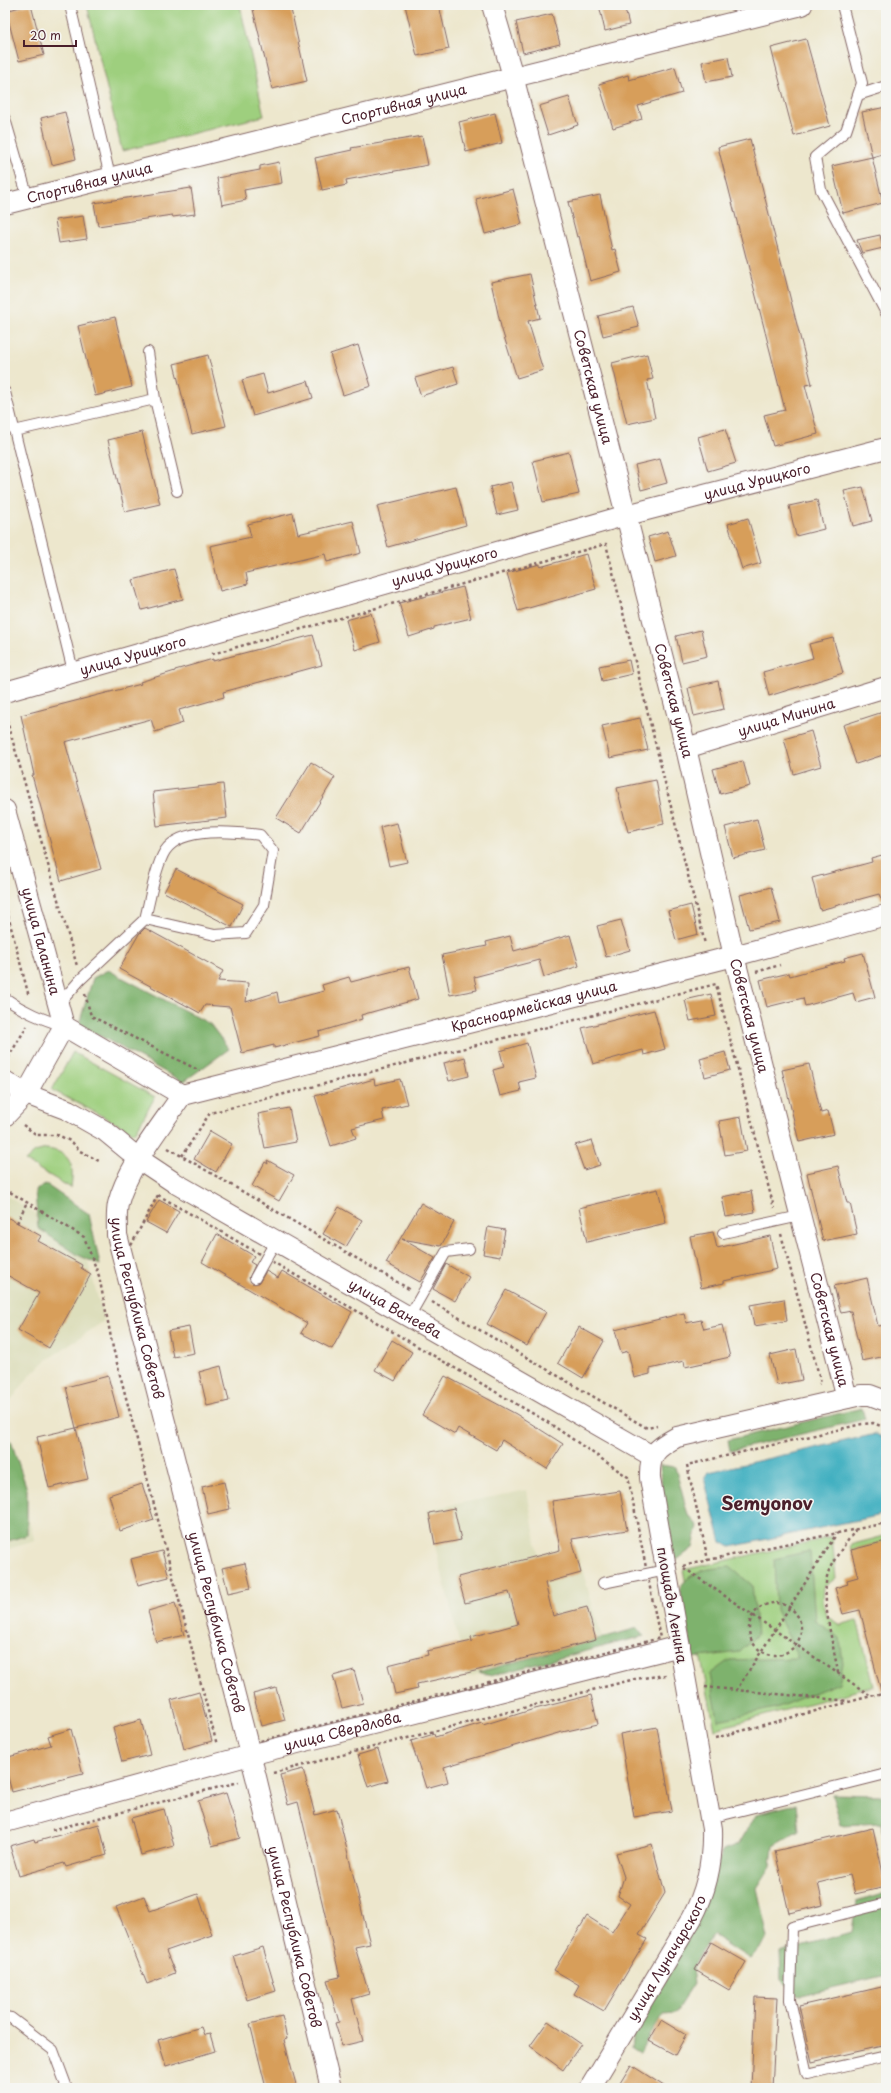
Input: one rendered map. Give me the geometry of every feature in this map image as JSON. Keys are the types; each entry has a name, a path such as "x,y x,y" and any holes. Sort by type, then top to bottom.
{"street":[{"name":"Советская улица","path":"492,5 513,76 627,515 686,748 734,956 847,1398"},
{"name":"Спортивная улица","path":"5,204 802,5"},
{"name":"улица Урицкого","path":"5,692 73,671 627,515 886,448"},
{"name":"улица Минина","path":"686,748 886,687"},
{"name":"улица Галанина","path":"5,810 64,1026"},
{"name":"Красноармейская улица","path":"182,1095 734,956 886,915"},
{"path":"14,1120 26,1094 64,1026 182,1095"},
{"name":"улица Ванеева","path":"5,1081 26,1094 68,1110 105,1131 139,1160 176,1183 652,1456"},
{"name":"улица Республика Советов","path":"182,1095 139,1160 119,1203 118,1235 256,1777 331,2088"},
{"path":"652,1456 662,1445 677,1437 847,1398 870,1395 886,1401"},
{"name":"площадь Ленина","path":"652,1456 650,1478 710,1818"},
{"name":"улица Свердлова","path":"5,1822 250,1755 680,1646"},
{"name":"улица Луначарского","path":"590,2088 698,1907 711,1859 712,1829 710,1818"}],"lane":[{"path":"70,5 110,177"},
{"path":"842,5 862,83 846,131 815,157 821,190 886,313"},
{"path":"858,95 886,86"},
{"path":"5,119 28,198"},
{"path":"148,352 155,399 177,491"},
{"path":"5,392 73,671"},
{"path":"14,431 155,399"},
{"path":"58,1005 81,979 145,919 154,880 165,851 181,838 228,831 260,835 273,851 264,905 246,933 215,935 145,919"},
{"path":"5,998 33,1016 64,1026"},
{"path":"724,1233 800,1216"},
{"path":"255,1278 276,1240"},
{"path":"409,1317 446,1252 469,1249"},
{"path":"603,1583 666,1570"},
{"path":"710,1818 886,1774"},
{"path":"886,1903 792,1927 790,2000 807,2074 886,2056"},
{"path":"5,2017 11,2018 53,2050 66,2085 64,2088"}],"path":[{"path":"211,655 606,544 706,944 698,946"},
{"path":"5,714 91,1016 201,1072 207,1070"},
{"path":"5,904 33,1016 5,1064"},
{"path":"182,1156 210,1113 716,984 821,1383 813,1385"},
{"path":"14,1120 37,1135 58,1135 72,1142 80,1151 99,1161"},
{"path":"152,1139 647,1428 662,1424"},
{"path":"5,1189 84,1237 99,1276 113,1348 217,1745 209,1747"},
{"path":"158,1195 549,1423 628,1477 666,1570 660,1638 256,1742 127,1253 158,1195"},
{"path":"17,1223 27,1202"},
{"path":"708,1560 687,1465 862,1424 873,1423 886,1428"},
{"path":"666,1570 886,1523"},
{"path":"838,1674 825,1599 826,1580 832,1566 857,1529"},
{"path":"736,1691 837,1533"},
{"path":"666,1570 753,1615 871,1696"},
{"path":"770,1603 782,1603 790,1607 801,1620 802,1633 797,1645 784,1654 776,1655 762,1652 756,1647 750,1635 749,1628 753,1615 758,1608 770,1603"},
{"path":"51,1831 635,1679 685,1678 736,1691 852,1701"},
{"path":"697,1742 886,1692"}],"shaded area":[{"path":"5,1195 83,1242 104,1321 48,1359 31,1374 8,1404 5,1414"},
{"path":"5,1443 35,1541 5,1550"},
{"path":"527,1490 538,1554 575,1545 603,1641 468,1677 426,1510"}],"green space":[{"path":"87,5 240,5 264,116 122,151"},
{"path":"108,970 210,1024 229,1049 183,1082 79,1024 93,978"},
{"path":"73,1052 155,1097 135,1133 52,1090"},
{"path":"46,1149 54,1150 66,1156 72,1172 71,1188 25,1161 35,1152"},
{"path":"45,1184 89,1214 100,1265 78,1255 38,1228 35,1191"},
{"path":"862,1408 865,1419 730,1451 728,1440"},
{"path":"5,1440 11,1441 27,1489 27,1535 5,1542"},
{"path":"660,1465 675,1467 688,1515 698,1526 693,1548 674,1562 664,1513"},
{"path":"884,1536 886,1541 851,1550 850,1545"},
{"path":"832,1537 836,1578 824,1587 823,1602 826,1616 840,1625 857,1620 874,1686 715,1729 683,1570"},
{"path":"810,1551 815,1621 840,1638 843,1663 839,1683 776,1708 718,1720 710,1674 729,1660 798,1658 776,1610 774,1559"},
{"path":"730,1567 752,1585 757,1635 739,1652 693,1658 680,1587 696,1573 708,1569"},
{"path":"638,1628 644,1636 491,1676 479,1672"},
{"path":"832,1794 881,1795 886,1804 886,1850 882,1823 841,1825"},
{"path":"796,1804 799,1831 773,1846 771,1866 757,1888 768,1938 750,1959 713,1935 692,1968 694,1983 675,2013 664,2014 639,2053 631,2048 637,2000 724,1850 739,1844 756,1814"},
{"path":"886,1893 886,1975 798,1996 781,1979 780,1952 852,1932 856,1902"}],"water":[{"path":"876,1434 886,1439 886,1514 730,1547 721,1542 705,1482 705,1477 709,1472"}],"building":[{"path":"31,5 44,55 19,61 6,11"},
{"path":"252,5 290,5 307,81 272,89"},
{"path":"405,5 439,5 449,49 417,56"},
{"path":"599,5 624,5 629,25 605,31"},
{"path":"552,14 560,44 523,53 516,22"},
{"path":"806,39 830,126 794,136 771,48"},
{"path":"728,57 732,77 706,82 702,62"},
{"path":"675,67 682,93 638,106 642,119 613,128 599,84 628,75 629,80"},
{"path":"569,97 578,125 548,135 539,106"},
{"path":"886,107 886,153 872,157 862,112"},
{"path":"65,112 76,159 52,165 41,118"},
{"path":"495,113 502,143 466,152 459,122"},
{"path":"422,136 428,165 346,180 347,185 322,190 315,158 352,150 351,148"},
{"path":"750,139 812,384 805,385 818,434 773,446 764,415 785,410 718,147"},
{"path":"872,157 883,203 843,213 832,166"},
{"path":"279,162 282,183 244,190 246,200 222,205 217,178 260,170 260,166"},
{"path":"191,188 195,214 173,217 172,215 98,226 94,203"},
{"path":"513,189 522,224 485,234 476,199"},
{"path":"600,195 612,250 615,249 621,272 590,281 579,236 577,237 568,202"},
{"path":"83,216 87,239 59,243 55,220"},
{"path":"880,235 883,248 862,253 857,240"},
{"path":"530,274 540,318 528,321 543,370 517,378 501,327 491,282"},
{"path":"633,307 639,327 603,336 598,316"},
{"path":"115,317 132,387 95,396 78,326"},
{"path":"358,345 371,386 343,395 330,354"},
{"path":"647,354 653,379 647,380 655,418 627,424 612,363"},
{"path":"208,355 226,426 192,434 174,364"},
{"path":"453,367 458,384 421,396 415,378"},
{"path":"263,374 268,393 308,381 313,398 253,416 242,380"},
{"path":"725,429 736,463 708,471 698,437"},
{"path":"142,432 160,504 125,512 108,440"},
{"path":"569,452 579,494 543,502 533,461"},
{"path":"660,459 667,483 641,490 635,465"},
{"path":"511,482 518,510 497,515 490,487"},
{"path":"456,487 466,525 388,547 377,506"},
{"path":"863,487 872,521 853,526 844,491"},
{"path":"817,500 824,529 796,536 789,506"},
{"path":"293,513 298,534 353,521 361,553 327,562 325,554 246,573 248,584 220,591 210,546 251,537 248,524"},
{"path":"748,518 761,563 742,569 728,524"},
{"path":"668,531 676,556 655,562 648,537"},
{"path":"586,554 596,589 518,611 507,573 540,564 540,567"},
{"path":"174,569 183,599 142,610 133,580"},
{"path":"463,587 471,618 434,627 434,629 409,637 399,603"},
{"path":"371,613 380,642 355,650 346,620"},
{"path":"701,630 707,656 682,662 676,636"},
{"path":"313,635 322,665 223,692 224,697 179,710 183,723 155,732 151,719 65,742 101,869 61,881 32,775 34,775 21,715 141,684 140,682 213,659 213,661"},
{"path":"833,638 843,673 769,696 763,672 813,658 809,644"},
{"path":"629,660 632,674 602,681 599,666"},
{"path":"718,681 724,709 694,716 688,688"},
{"path":"886,711 886,754 856,764 843,725"},
{"path":"640,718 648,750 610,758 602,726"},
{"path":"811,731 821,766 794,774 784,739"},
{"path":"743,761 750,786 720,794 713,769"},
{"path":"311,762 335,777 301,833 276,818"},
{"path":"656,780 664,824 628,832 617,788"},
{"path":"223,784 227,818 157,826 153,792"},
{"path":"757,819 765,850 733,858 725,827"},
{"path":"397,823 407,862 389,866 380,827"},
{"path":"886,854 886,899 881,899 879,894 820,910 812,878 872,862 871,858"},
{"path":"176,869 243,904 232,927 164,892"},
{"path":"771,887 780,922 749,929 740,895"},
{"path":"691,905 698,934 676,940 668,911"},
{"path":"621,920 630,950 606,957 597,926"},
{"path":"145,928 223,971 218,981 248,983 246,1002 277,992 279,1003 324,991 322,985 349,977 351,982 409,967 418,999 361,1015 362,1019 319,1032 320,1036 274,1048 274,1045 242,1053 230,1007 205,1005 200,1013 119,969 139,934"},
{"path":"570,935 579,966 544,977 539,960 474,977 477,990 450,995 442,955 487,946 486,942 510,936 514,951"},
{"path":"863,953 875,997 856,1002 853,993 805,1006 803,998 767,1007 760,980 789,973 790,976 845,961 844,958"},
{"path":"711,994 716,1016 690,1021 685,1000"},
{"path":"654,1010 665,1049 644,1055 643,1050 593,1064 582,1028"},
{"path":"527,1043 536,1078 519,1082 521,1091 500,1096 493,1070 504,1067 500,1051"},
{"path":"725,1052 730,1070 705,1077 700,1059"},
{"path":"465,1057 469,1076 449,1081 444,1063"},
{"path":"809,1064 821,1113 828,1111 834,1134 799,1142 782,1070"},
{"path":"374,1079 375,1085 400,1079 407,1104 382,1110 384,1120 352,1128 356,1138 331,1146 315,1096"},
{"path":"289,1108 296,1142 265,1148 258,1114"},
{"path":"741,1117 747,1151 725,1155 719,1121"},
{"path":"210,1131 232,1144 216,1172 194,1159"},
{"path":"592,1140 600,1165 584,1170 575,1145"},
{"path":"267,1160 294,1175 279,1201 252,1186 265,1162 268,1164"},
{"path":"838,1166 847,1203 850,1203 857,1234 823,1241 807,1173"},
{"path":"658,1189 666,1223 587,1242 579,1208"},
{"path":"751,1191 755,1212 726,1217 722,1197"},
{"path":"159,1200 179,1211 166,1233 146,1222"},
{"path":"421,1203 454,1222 441,1246 402,1239 435,1258 420,1282 386,1263"},
{"path":"339,1207 362,1220 346,1247 323,1234"},
{"path":"5,1216 41,1236 38,1241 82,1265 81,1268 91,1274 49,1348 18,1330 39,1293 5,1274"},
{"path":"488,1227 505,1230 500,1257 483,1254"},
{"path":"713,1232 717,1248 770,1236 777,1269 724,1281 724,1283 701,1288 690,1236"},
{"path":"217,1234 254,1256 250,1262 255,1265 249,1278 252,1283 259,1283 266,1271 278,1278 282,1271 352,1312 332,1349 301,1333 307,1323 202,1262"},
{"path":"446,1264 469,1277 455,1301 433,1289"},
{"path":"867,1278 878,1326 886,1325 886,1356 862,1361 851,1311 841,1313 834,1286"},
{"path":"506,1290 546,1312 527,1346 487,1324"},
{"path":"784,1299 787,1321 754,1326 750,1305"},
{"path":"684,1313 686,1323 701,1320 704,1329 722,1325 730,1357 685,1367 684,1361 650,1369 650,1374 634,1378 628,1351 621,1353 615,1330"},
{"path":"189,1327 194,1353 173,1357 168,1331"},
{"path":"579,1327 604,1341 583,1378 558,1363"},
{"path":"392,1340 412,1352 395,1381 375,1370"},
{"path":"796,1349 802,1380 777,1385 770,1355"},
{"path":"221,1366 229,1401 207,1406 199,1372"},
{"path":"108,1376 119,1417 76,1428 66,1387"},
{"path":"445,1376 516,1414 563,1444 547,1469 502,1440 496,1450 458,1428 455,1434 422,1415"},
{"path":"76,1428 88,1479 49,1488 37,1437"},
{"path":"224,1482 230,1509 208,1514 202,1487"},
{"path":"142,1484 154,1520 120,1531 109,1495"},
{"path":"620,1491 627,1530 572,1539 581,1573 545,1583 553,1616 587,1607 596,1640 467,1673 417,1684 418,1689 395,1694 388,1665 428,1655 427,1651 472,1641 471,1637 518,1624 509,1592 465,1603 458,1577 560,1550 552,1501"},
{"path":"454,1508 461,1540 435,1545 429,1513"},
{"path":"886,1541 886,1690 881,1691 860,1610 843,1614 835,1588 848,1584 847,1580 858,1577 851,1550"},
{"path":"162,1551 169,1577 138,1585 131,1559"},
{"path":"245,1563 251,1588 228,1593 222,1568"},
{"path":"175,1603 184,1635 156,1642 148,1611"},
{"path":"354,1670 363,1703 342,1708 333,1676"},
{"path":"276,1688 285,1720 262,1726 253,1694"},
{"path":"199,1692 212,1741 184,1749 171,1700"},
{"path":"591,1695 598,1724 558,1733 444,1767 448,1782 426,1788 411,1741 434,1734 435,1737 482,1723 483,1725 531,1710"},
{"path":"141,1720 150,1755 122,1762 113,1728"},
{"path":"657,1727 672,1811 634,1817 620,1734"},
{"path":"71,1729 83,1774 12,1792 5,1766 5,1758 51,1745 48,1736"},
{"path":"378,1749 388,1781 368,1787 358,1755"},
{"path":"303,1769 315,1815 337,1809 370,1944 355,1947 369,1994 352,1999 363,2041 342,2046 335,2023 339,2022 327,1980 340,1977 298,1802 288,1805 280,1775"},
{"path":"226,1793 240,1838 212,1846 198,1801"},
{"path":"164,1809 174,1846 141,1855 131,1818"},
{"path":"99,1824 107,1855 66,1867 64,1863 19,1876 10,1846 34,1839 35,1842"},
{"path":"873,1828 886,1887 855,1894 850,1875 818,1883 823,1905 789,1913 775,1851"},
{"path":"652,1844 665,1893 639,1935 647,1939 604,2011 574,1994 579,1985 554,1970 587,1916 612,1932 630,1904 618,1896 624,1877 616,1853"},
{"path":"198,1894 212,1935 166,1951 175,1973 147,1984 116,1907 144,1896 150,1911"},
{"path":"711,1942 746,1962 729,1990 695,1970"},
{"path":"263,1947 276,1991 247,2000 234,1956"},
{"path":"886,1986 886,2045 812,2062 799,2006"},
{"path":"755,1997 777,1998 772,2088 751,2088"},
{"path":"282,2016 287,2039 284,2040 297,2088 266,2088 250,2024"},
{"path":"661,2020 686,2035 675,2055 649,2041"},
{"path":"548,2021 581,2044 563,2070 530,2046"},
{"path":"201,2027 204,2035 210,2034 215,2051 166,2066 158,2040"},
{"path":"631,2065 667,2088 617,2088"}],"district":[{"name":"Semyonov","path":"767,1504"}]}
